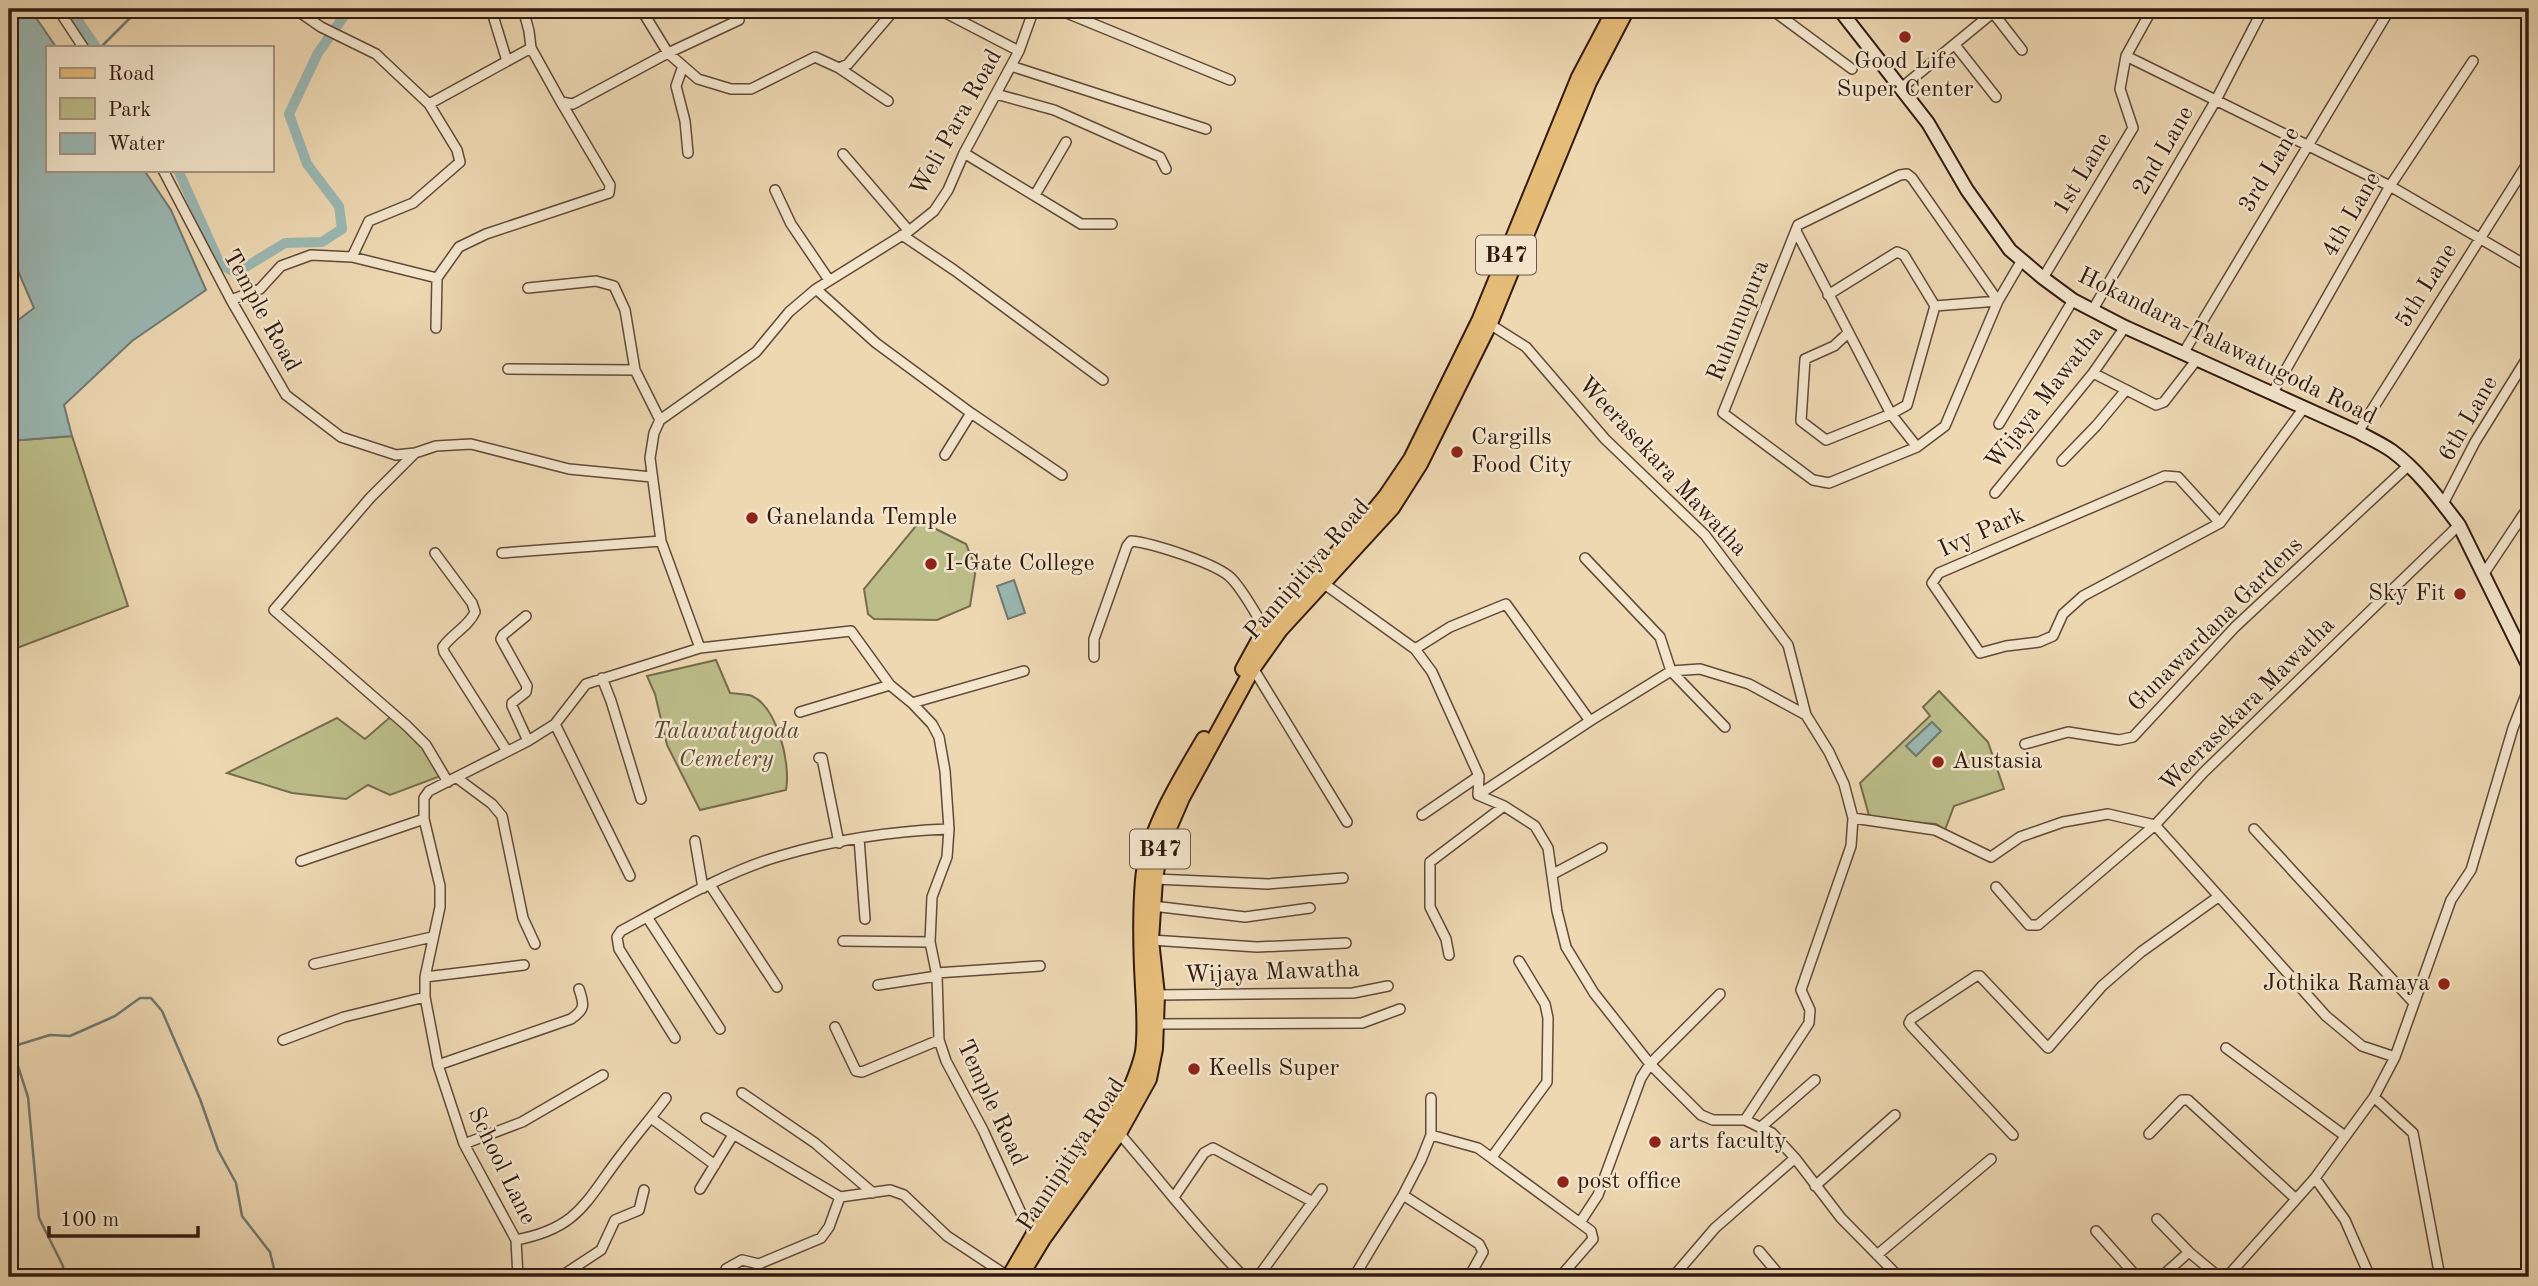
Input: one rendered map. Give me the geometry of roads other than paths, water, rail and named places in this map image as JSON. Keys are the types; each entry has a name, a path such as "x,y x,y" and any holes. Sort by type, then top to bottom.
{"main road":[{"name":"Pannipitiya Road","path":"1020,1277 1039,1235 1127,1097 1137,1074 1143,1051 1144,1024 1141,940 1143,878 1150,846 1173,794 1265,629 1354,535 1386,496 1411,459 1485,321 1579,77 1615,9"},
{"name":"Pannipitiya Road","path":"1009,1277 1119,1133 1149,1079 1155,1049 1157,995 1151,940 1155,879 1160,849 1182,798 1253,668 1280,630 1392,508 1420,464 1589,82 1627,9"},
{"name":"Hokandara-Talawatugoda Road","path":"1839,9 1928,123 1966,190 2010,250 2043,278 2092,311 2358,432 2393,452 2408,466 2459,525 2528,663"}],"street":[{"path":"58,9 82,46"},
{"path":"295,9 321,27 376,54 429,104 457,150 460,162 413,203 369,221 352,257"},
{"path":"491,9 507,61"},
{"path":"436,328 437,278 459,247 486,234 609,193 610,185 530,48 523,9"},
{"path":"641,9 667,53 698,79 731,89 751,89 815,57 839,68 888,101"},
{"path":"839,68 848,64 895,9"},
{"path":"938,9 1019,51"},
{"name":"Weli Para Road","path":"660,420 756,352 789,312 816,289 905,233 934,211 1019,51 1034,9"},
{"path":"1057,9 1230,80"},
{"path":"1771,9 1852,69"},
{"name":"1st Lane","path":"2043,278 2133,128 2120,89 2126,56 2152,9"},
{"name":"2nd Lane","path":"2092,311 2216,100 2263,9"},
{"name":"3rd Lane","path":"2184,352 2390,9"},
{"path":"1900,89 1990,15 1994,14 2022,50"},
{"path":"561,102 573,104 667,53 739,20"},
{"path":"1955,45 1996,97"},
{"path":"429,104 530,48"},
{"path":"2126,56 2390,186 2529,267"},
{"name":"4th Lane","path":"2272,394 2390,186 2473,61"},
{"path":"683,66 676,86 685,121 688,153"},
{"path":"1011,66 1206,129"},
{"path":"996,94 1066,115 1160,157 1166,169"},
{"path":"1035,194 1066,142"},
{"path":"964,153 1081,223 1112,224"},
{"path":"844,154 905,233 1103,380"},
{"name":"5th Lane","path":"2358,432 2529,161"},
{"name":"Temple Road","path":"164,172 231,300 286,395 341,437 396,455 415,453"},
{"path":"1796,231 1798,225 1907,174 1998,301"},
{"path":"775,190 791,224 829,280"},
{"name":"Ruhunupura","path":"1796,231 1723,414 1813,480 1829,483 1917,447 1945,426 1998,301 2022,260"},
{"name":"Ruhunupura","path":"1796,231 1891,414 1917,447"},
{"path":"1828,295 1897,252 1904,255 1935,306 1907,405 1826,440 1801,421 1805,359 1834,346 1848,333"},
{"path":"231,300 260,289 281,266 311,256 352,257 437,278"},
{"path":"301,861 424,819 424,798 429,791 528,741 555,724 586,684 700,648 661,541 650,458 654,433 660,420 635,370 625,310 614,286 596,281 528,288"},
{"path":"816,289 876,343 971,413 1062,475"},
{"path":"1998,425 2073,300"},
{"path":"1935,306 1998,301"},
{"name":"Weerasekara Mawatha","path":"1485,321 1526,347 1605,439 1704,535 1788,645 1806,715 1829,752 1844,784 1853,818 1851,846 1801,990 1810,1010 1810,1023 1745,1120"},
{"name":"Wijaya Mawatha","path":"1994,493 2093,373 2125,327"},
{"name":"6th Lane","path":"2443,504 2475,442 2529,355"},
{"path":"2093,373 2156,405 2164,402 2198,358"},
{"path":"508,369 635,370"},
{"path":"2062,461 2126,390"},
{"name":"Ivy Park","path":"2220,523 2178,477 2165,476 1939,573 1933,583 1980,653 2006,646 2039,642 2053,636 2063,614 2083,596 2220,523 2303,409"},
{"path":"944,455 971,413"},
{"path":"448,782 426,745 407,726 274,610 370,498 415,453 436,446 471,444 569,470 652,477"},
{"name":"Gunawardana Gardens","path":"2025,744 2068,732 2119,740 2133,737 2235,627 2408,466"},
{"path":"2483,575 2529,506"},
{"name":"Weerasekara Mawatha","path":"1996,887 2029,925 2038,925 2155,825 2204,772 2459,525"},
{"path":"502,553 661,541"},
{"path":"1094,657 1094,639 1131,541 1151,543 1221,570 1231,577 1265,629"},
{"path":"435,553 472,603 475,612 473,619 450,637 443,647 444,652 507,751"},
{"path":"1586,558 1660,637 1671,671 1726,727"},
{"path":"1323,583 1415,649 1432,672 1479,776 1478,795"},
{"path":"1415,649 1450,626 1506,604 1590,721"},
{"path":"526,616 501,639 527,689 512,706 528,741"},
{"name":"Temple Road","path":"700,648 851,631 890,685 932,724 939,737 945,771 949,829 947,857 932,897 930,942 936,974 939,1040 946,1061 983,1130 1021,1213 1039,1235"},
{"path":"1253,668 1348,822"},
{"path":"1478,795 1671,671 1700,669 1749,684 1806,715"},
{"path":"912,703 1024,671"},
{"path":"603,678 641,799"},
{"path":"800,712 890,685"},
{"path":"2227,1277 2315,1178 2374,1097 2395,1057 2451,900 2471,870 2529,687"},
{"path":"555,724 630,876"},
{"path":"819,758 822,758 839,843"},
{"path":"1422,815 1479,776"},
{"path":"457,778 492,804 502,816 523,918 535,944"},
{"path":"1478,795 1504,806 1535,827 1548,848 1557,911 1566,947 1594,993 1650,1063 1701,1115 1713,1120 1745,1120 1772,1133 1795,1158 1841,1218 1899,1277"},
{"path":"1449,956 1447,939 1430,907 1430,862 1504,806"},
{"name":"Weerasekara Mawatha","path":"1853,818 1935,830 1992,857 2020,837 2063,822 2108,814 2155,825 2326,1016 2362,1046 2395,1057"},
{"name":"School Lane","path":"424,819 440,886 440,907 425,977 425,997 438,1065 464,1144 516,1240 518,1277"},
{"path":"675,1038 619,949 617,937 621,931 707,886 779,856 859,838 949,829"},
{"path":"2254,829 2414,1003"},
{"path":"859,838 865,919"},
{"path":"695,841 707,886 777,987"},
{"path":"1553,874 1602,848"},
{"path":"1155,879 1268,884 1343,878"},
{"path":"2013,1135 1912,1027 1909,1023 1911,1019 1976,976 1980,976 2048,1048 2102,986 2141,952 2218,897"},
{"path":"1153,905 1245,918 1310,908"},
{"path":"647,917 720,1029"},
{"path":"314,964 432,937"},
{"path":"1151,940 1256,947 1346,943"},
{"path":"844,941 930,942"},
{"path":"1492,1157 1546,1082 1548,1018 1545,1004 1519,961"},
{"path":"425,977 524,965"},
{"path":"878,985 936,974 1040,966"},
{"name":"Wijaya Mawatha","path":"1157,995 1353,993 1388,986"},
{"path":"438,1065 571,1018 583,1011 579,989"},
{"path":"1581,1221 1598,1195 1641,1078 1650,1063 1720,994"},
{"path":"283,1040 344,1017 425,997"},
{"path":"1156,1024 1362,1023 1400,1009"},
{"path":"835,1027 856,1072 862,1072 939,1040"},
{"path":"2226,1048 2345,1136"},
{"path":"464,1144 522,1122 603,1075"},
{"path":"1760,1127 1815,1080"},
{"path":"742,1093 815,1143 873,1193"},
{"path":"2374,1097 2413,1133 2440,1277"},
{"path":"516,1240 541,1236 585,1206 621,1154 666,1098"},
{"path":"1354,1277 1421,1160 1431,1135 1431,1098"},
{"path":"2149,1134 2182,1100 2188,1100 2296,1199"},
{"path":"1815,1186 1895,1115"},
{"path":"651,1118 715,1165"},
{"path":"706,1118 840,1197 890,1189 904,1195 947,1236 1009,1277"},
{"path":"1119,1133 1205,1238 1244,1277"},
{"path":"700,1189 733,1135"},
{"path":"1431,1135 1478,1148 1591,1230 1593,1239 1560,1277"},
{"path":"1174,1197 1204,1153 1213,1148 1314,1202"},
{"path":"1673,1277 1715,1228 1795,1158"},
{"path":"1877,1255 1991,1160"},
{"path":"2315,1178 2345,1220 2370,1277"},
{"path":"1258,1277 1322,1189"},
{"path":"560,1277 601,1250 615,1220 639,1210 644,1190"},
{"path":"1403,1195 1479,1244 1483,1252 1469,1277"},
{"path":"726,1269 742,1260 759,1264 821,1238 829,1227 840,1197"},
{"path":"2157,1219 2189,1252 2219,1277"},
{"path":"2096,1231 2137,1277"},
{"path":"1759,1251 1782,1277"},
{"path":"2161,1277 2189,1252"},
{"path":"1878,1277 1890,1269"}],"water":[{"path":"9,9 30,9 55,46 46,46 46,172 145,172 171,210 206,290 132,341 64,405 72,436 9,441 9,327 34,308 9,250"},
{"path":"1014,580 1025,613 1008,619 997,586"},
{"path":"1932,722 1941,731 1916,756 1906,746"}],"waterway":[{"path":"70,9 95,46"},
{"path":"102,46 139,9"},
{"path":"179,172 220,264 236,273 285,243 322,242 342,229 339,206 307,164 289,114 318,53 349,9"},
{"path":"9,1037 11,1047 50,1035 70,1036 115,1016 140,998 151,998 162,1011 200,1099 218,1150 236,1183 242,1216 270,1252 276,1277"},
{"path":"12,1048 28,1097 39,1218 63,1266 63,1277"}],"place":[{"name":"Good Life Super Center","path":"1905,37"},
{"name":"Cargills Food City","path":"1457,452"},
{"name":"Ganelanda Temple","path":"752,518"},
{"name":"I-Gate College","path":"931,564"},
{"name":"Sky Fit","path":"2460,594"},
{"name":"Austasia","path":"1938,762"},
{"name":"Jothika Ramaya","path":"2444,984"},
{"name":"Keells Super","path":"1194,1069"},
{"name":"arts faculty","path":"1655,1142"},
{"name":"post office","path":"1563,1182"}],"park label":[{"name":"Talawatugoda Cemetery","path":"726,746"}]}
